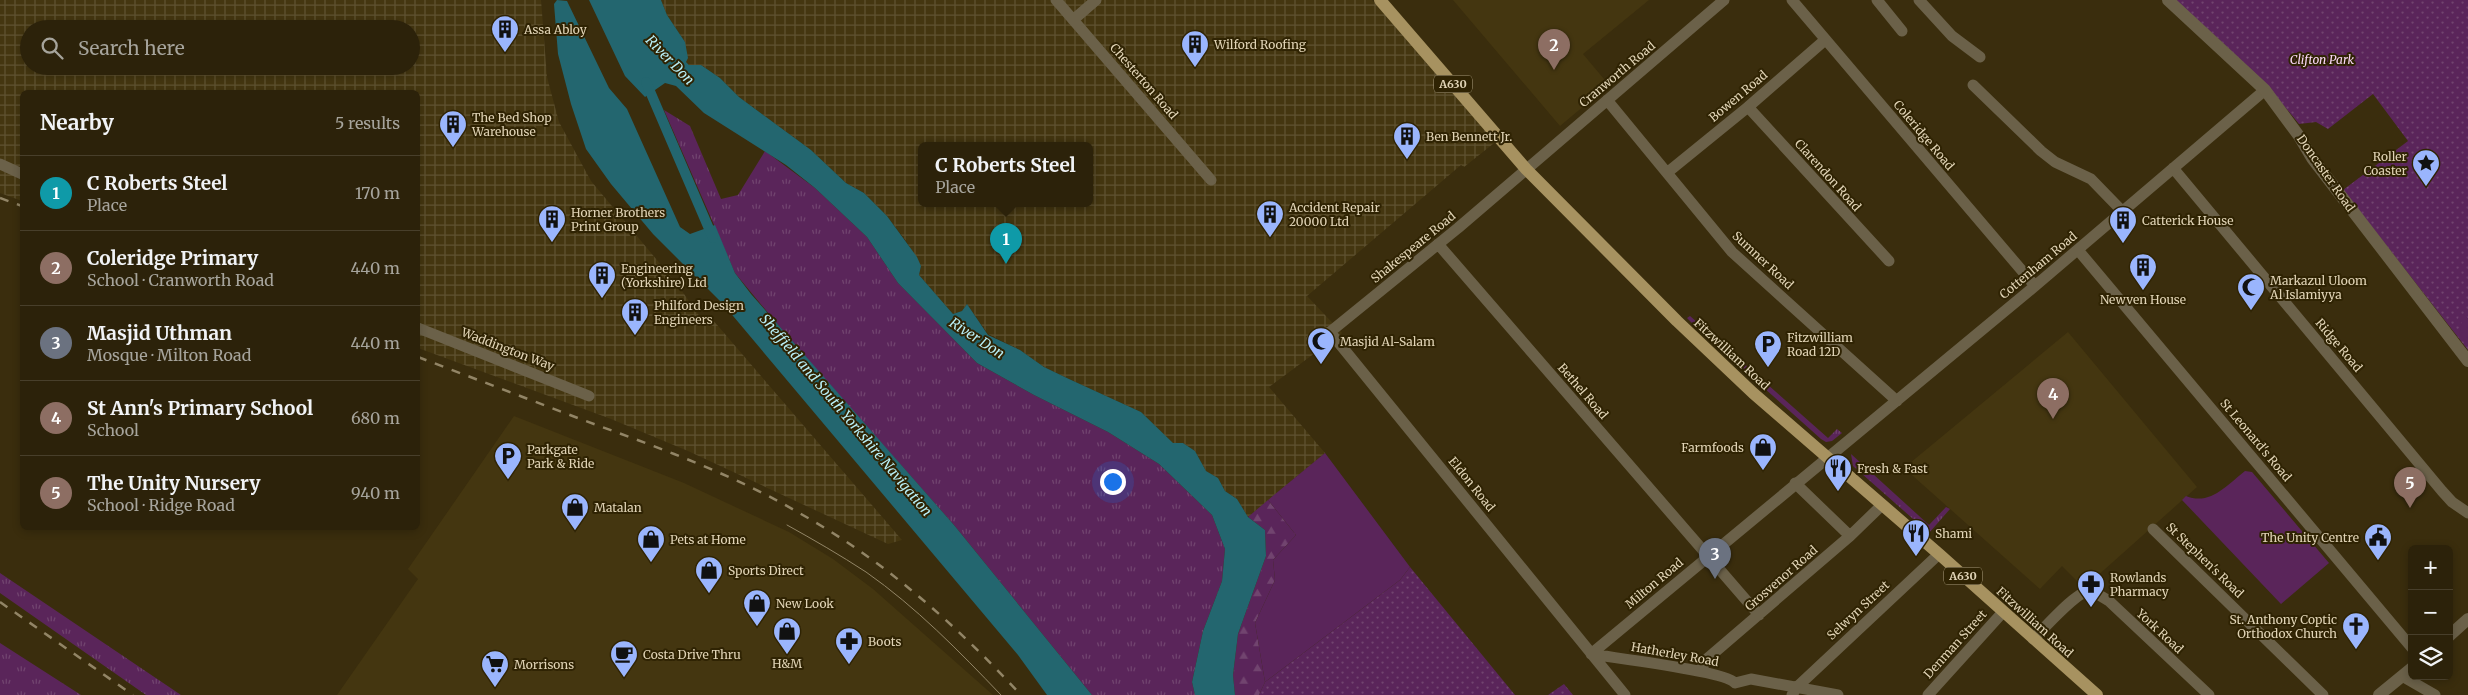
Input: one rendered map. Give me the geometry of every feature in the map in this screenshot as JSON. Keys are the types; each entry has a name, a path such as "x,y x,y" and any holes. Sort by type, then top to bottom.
{"main road":[{"name":"Fitzwilliam Road","path":"1380,0 1526,169 1706,350 2097,695"}],"street":[{"name":"Chesterton Road","path":"1056,0 1211,180"},
{"path":"1073,20 1096,0"},
{"name":"Cranworth Road","path":"1526,169 1724,0"},
{"name":"Coleridge Road","path":"1792,0 2035,286"},
{"path":"1877,0 1902,31"},
{"path":"1919,0 1952,36 1980,56"},
{"name":"Doncaster Road","path":"2168,0 2265,90 2281,110 2318,165 2468,361"},
{"name":"Bowen Road","path":"1668,172 1748,107 1825,40"},
{"path":"1973,85 2040,151 2055,162 2091,179 2123,212"},
{"name":"Cottenham Road","path":"1827,458 2078,250 2265,90"},
{"name":"Sumner Road","path":"1607,100 1732,252 1897,401"},
{"name":"Clarendon Road","path":"1748,107 1889,261"},
{"path":"0,164 20,173"},
{"name":"Ridge Road","path":"2173,168 2452,502 2468,513"},
{"name":"Shakespeare Road","path":"1312,339 1330,332 1526,169"},
{"name":"Bethel Road","path":"1438,244 1759,615"},
{"name":"St Leonard's Road","path":"2078,250 2408,643"},
{"name":"Waddington Way","path":"420,329 589,396"},
{"name":"Eldon Road","path":"1330,332 1625,695"},
{"name":"Milton Road","path":"1591,654 1827,458"},
{"path":"1795,483 1850,536"},
{"name":"Grosvenor Road","path":"1700,671 1708,658 1850,536 1882,505"},
{"name":"St Stephen's Road","path":"2153,529 2323,695"},
{"name":"Selwyn Street","path":"1794,691 1939,554"},
{"name":"York Road","path":"2033,639 2078,596 2089,591 2109,601 2209,695"},
{"name":"Denman Street","path":"1928,695 2003,612"},
{"path":"2450,635 2468,619"},
{"name":"Hatherley Road","path":"1591,654 1700,671 1729,678 1735,683 1751,679 1794,691 1838,695"},
{"path":"2379,695 2407,672 2435,695"},
{"path":"1735,683 1738,695"}],"shaded area":[{"path":"0,0 541,0 547,77 559,122 591,181 677,284 705,324 712,319 902,540 888,544 688,451 611,419 420,349 420,90 20,90 20,200 0,193"},
{"path":"661,0 1372,0 1498,140 1464,167 1461,165 1307,296 1342,333 1269,387 1325,453 1248,517 1237,499 1225,491 1218,478 1206,471 1195,451 1183,443 1173,444 1141,412 1044,367 1020,350 988,334 967,304 962,311 953,314 919,275 921,266 906,241 887,216 864,193 846,183 811,150 739,97 720,78 701,65 689,65 686,62 685,42 667,15"},
{"path":"1453,0 1649,0 1583,54 1609,85 1560,126"},
{"path":"2068,332 2197,487 2095,578 2080,584 2062,566 2040,589 1904,468"},
{"path":"514,416 684,483 789,532 833,559 873,589 993,695 337,695 418,579 408,569"}],"green space":[{"name":"Clifton Park","path":"2174,0 2468,0 2468,350 2343,190 2408,141 2373,94 2328,129 2316,122 2299,124 2240,59"},
{"path":"664,110 690,126 721,199 738,195 765,151 815,188 867,237 898,283 977,363 1034,395 1108,432 1159,464 1212,515 1225,549 1222,581 1203,631 1192,682 1195,695 1092,695 954,525 789,338 735,273"},
{"path":"2462,314 2468,318 2468,343 2459,334 2462,323 2458,318"},
{"path":"1690,316 1828,438 1837,429 1842,433 1832,441 1826,442 1821,439 1697,328 1687,318"},
{"path":"1325,453 1410,567 1400,580 1265,682 1255,623 1275,580 1273,560 1296,535 1268,500"},
{"path":"1851,454 1929,525 1946,507 1950,509 1929,533 1853,466"},
{"path":"2245,471 2252,472 2329,563 2281,604 2182,500 2186,496 2203,498 2210,496 2225,488"},
{"path":"1268,500 1296,535 1273,560 1275,580 1255,623 1265,682 1259,695 1235,695 1233,675 1238,634 1266,556 1265,530 1248,517"},
{"path":"1410,567 1515,695 1259,695 1265,682 1400,580"},
{"path":"0,573 181,695 146,695 0,593"},
{"path":"0,643 81,695 0,695"},
{"path":"1564,684 1573,695 1548,695"}],"water":[{"path":"557,0 567,1 609,88 627,109 680,227 690,234 715,225 735,273 751,294 954,525 1092,695 1047,695 1018,655 723,304 653,234 611,184 586,149 571,104 558,54 554,4"},
{"name":"River Don","path":"589,0 661,0 667,15 685,42 688,58 686,62 689,65 701,65 720,78 739,97 811,150 846,183 864,193 887,216 917,257 921,266 919,275 953,314 962,311 967,304 988,335 1020,350 1044,367 1141,412 1173,443 1183,443 1195,451 1206,471 1218,478 1225,491 1237,499 1248,517 1265,530 1266,556 1238,634 1233,675 1235,695 1195,695 1192,682 1203,631 1222,581 1225,549 1212,515 1159,464 1108,432 1034,395 977,363 898,283 867,237 815,188 786,165 704,113 676,86 665,83 645,97 625,76"}],"waterway":[{"name":"Sheffield and South Yorkshire Navigation","path":"646,82 713,238"}],"tram line":[{"path":"787,525 866,572 902,600 936,630 1001,695"}],"railway":[{"path":"0,198 20,205"},
{"path":"420,358 694,462 749,486 801,514 862,552 918,596 945,619 1021,695"},
{"path":"0,602 133,695"}],"place":[{"name":"Assa Abloy","path":"505,53"},
{"name":"Wilford Roofing","path":"1195,68"},
{"name":"Coleridge Primary","path":"1554,70"},
{"name":"The Bed Shop Warehouse","path":"453,148"},
{"name":"Ben Bennett Jr.","path":"1407,160"},
{"name":"Roller Coaster","path":"2426,187"},
{"name":"Accident Repair 20000 Ltd","path":"1270,238"},
{"name":"Horner Brothers Print Group","path":"552,243"},
{"name":"Catterick House","path":"2123,244"},
{"name":"C Roberts Steel","path":"1006,264"},
{"name":"Newven House","path":"2143,291"},
{"name":"Engineering (Yorkshire) Ltd","path":"602,299"},
{"name":"Markazul Uloom Al Islamiyya","path":"2251,311"},
{"name":"Philford Design Engineers","path":"635,336"},
{"name":"Masjid Al-Salam","path":"1321,365"},
{"name":"Fitzwilliam Road 12D","path":"1768,368"},
{"name":"St Ann's Primary School","path":"2053,419"},
{"name":"Farmfoods","path":"1763,471"},
{"name":"Parkgate Park & Ride","path":"508,480"},
{"name":"Fresh & Fast","path":"1838,492"},
{"name":"The Unity Nursery","path":"2410,508"},
{"name":"Matalan","path":"575,531"},
{"name":"Shami","path":"1916,557"},
{"name":"The Unity Centre","path":"2378,561"},
{"name":"Pets at Home","path":"651,563"},
{"name":"Masjid Uthman","path":"1715,579"},
{"name":"Sports Direct","path":"709,594"},
{"name":"Rowlands Pharmacy","path":"2091,608"},
{"name":"New Look","path":"757,627"},
{"name":"St. Anthony Coptic Orthodox Church","path":"2356,650"},
{"name":"H&M","path":"787,655"},
{"name":"Boots","path":"849,665"},
{"name":"Costa Drive Thru","path":"624,678"},
{"name":"Morrisons","path":"495,688"}]}
